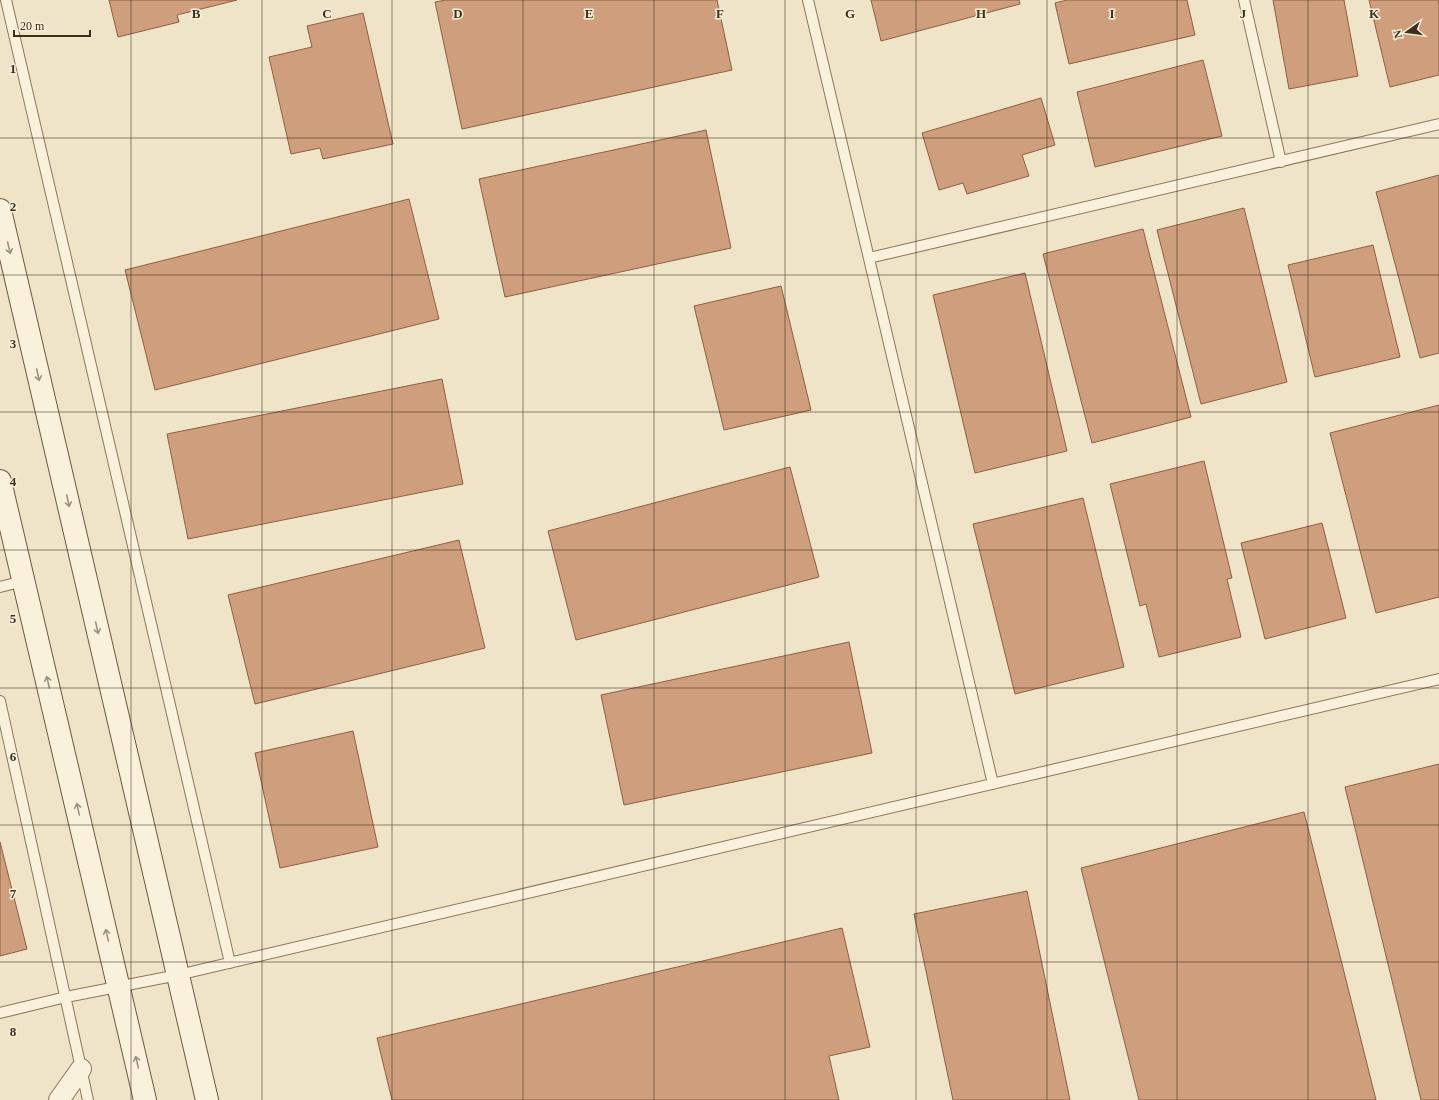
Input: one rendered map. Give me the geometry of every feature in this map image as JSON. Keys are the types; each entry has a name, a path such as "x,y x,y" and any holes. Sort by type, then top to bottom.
{"street":[{"path":"0,210 207,1100"},
{"path":"0,481 120,987 145,1100"},
{"path":"59,1100 81,1069"}],"lane":[{"path":"6,0 230,963"},
{"path":"808,0 993,784"},
{"path":"1244,0 1281,162"},
{"path":"869,258 1439,124"},
{"path":"0,587 24,581"},
{"path":"0,1013 66,997 230,963 1439,679"},
{"path":"0,701 88,1100"}],"building":[{"path":"109,0 237,0 177,15 179,22 118,37"},
{"path":"446,0 717,0 732,70 462,129 435,2"},
{"path":"871,0 1019,0 1020,4 881,41"},
{"path":"1067,0 1187,0 1195,35 1069,64 1055,3"},
{"path":"1273,0 1344,0 1358,76 1289,89"},
{"path":"1369,0 1438,0 1439,75 1390,87"},
{"path":"363,13 393,144 323,159 320,148 291,154 269,57 312,47 307,26"},
{"path":"1203,60 1222,136 1095,167 1077,92"},
{"path":"1041,98 1055,145 1022,155 1029,176 967,194 963,183 939,190 922,133"},
{"path":"706,130 731,248 505,297 479,179"},
{"path":"1439,175 1439,353 1420,358 1376,192"},
{"path":"409,199 439,319 155,390 125,270"},
{"path":"1244,208 1287,382 1201,404 1157,230"},
{"path":"1143,229 1191,417 1092,443 1043,254"},
{"path":"1373,245 1400,357 1315,377 1288,265"},
{"path":"1025,273 1067,451 975,473 933,295"},
{"path":"781,286 811,410 724,430 694,306"},
{"path":"442,379 463,484 188,539 167,434"},
{"path":"1439,405 1439,597 1376,613 1330,433"},
{"path":"1204,461 1232,578 1227,579 1241,637 1159,657 1146,604 1140,606 1110,484"},
{"path":"790,467 819,577 576,640 548,531"},
{"path":"1083,498 1124,667 1015,694 973,524"},
{"path":"1322,523 1346,618 1265,639 1241,543"},
{"path":"459,540 485,648 255,704 228,595"},
{"path":"849,642 872,753 624,805 601,695"},
{"path":"353,731 378,847 280,868 255,753"},
{"path":"1439,764 1439,1100 1421,1100 1345,787"},
{"path":"1304,812 1376,1100 1139,1100 1081,868"},
{"path":"0,842 27,949 0,956"},
{"path":"1027,891 1070,1100 953,1100 914,914"},
{"path":"842,928 870,1047 829,1056 839,1100 392,1100 377,1038"}]}
